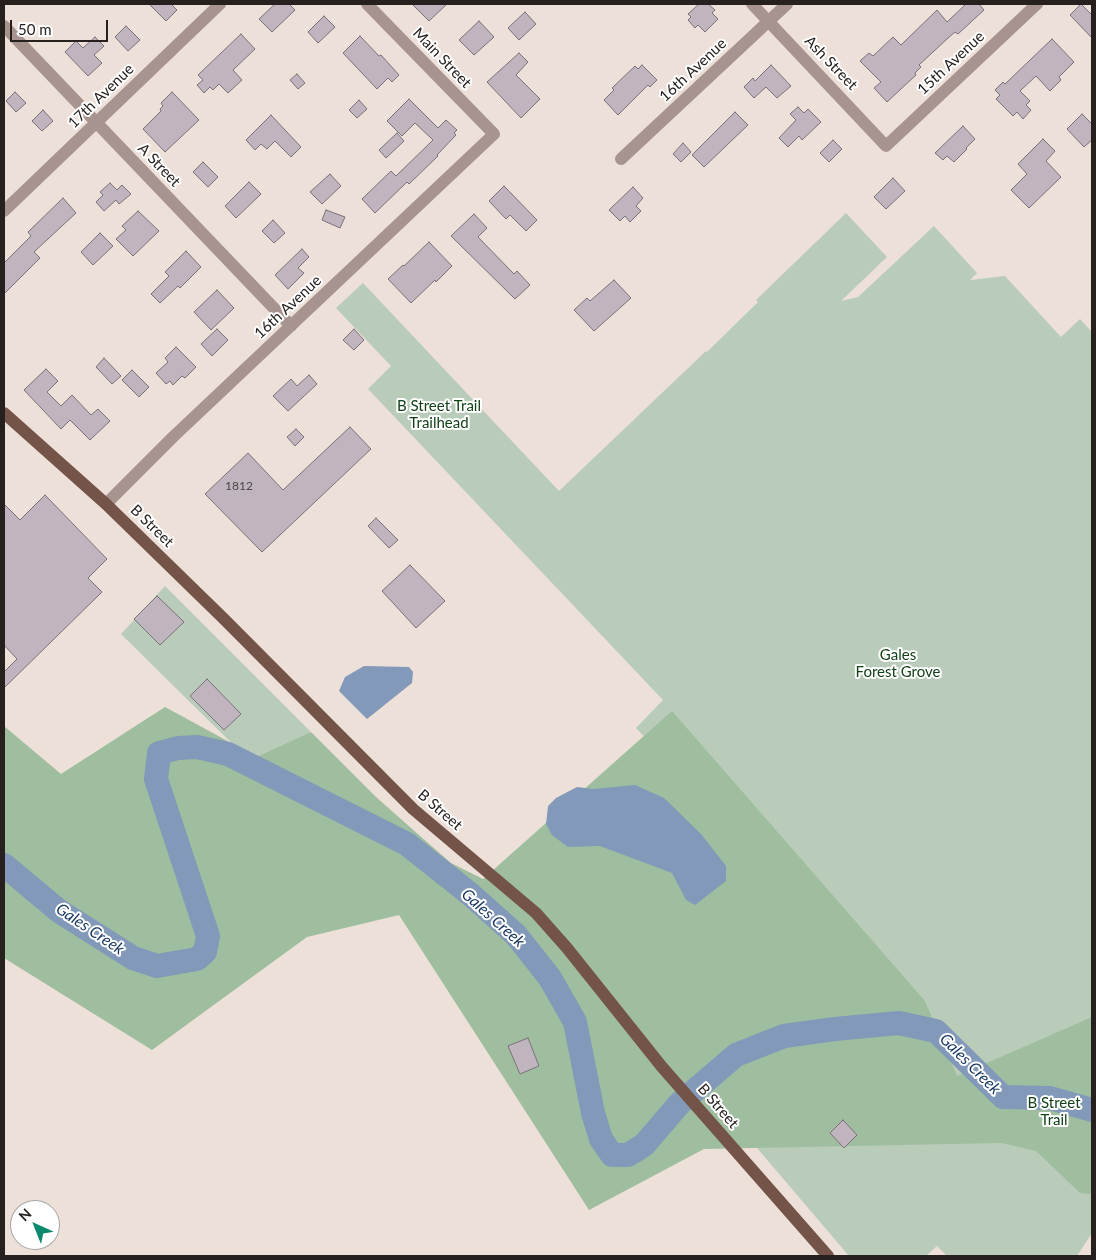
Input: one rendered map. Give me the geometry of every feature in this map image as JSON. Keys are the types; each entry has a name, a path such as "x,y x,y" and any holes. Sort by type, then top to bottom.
{"main road":[{"name":"B Street","path":"4,413 106,504 224,618 414,808 536,913 567,948 662,1067 828,1256"}],"street":[{"name":"17th Avenue","path":"4,211 220,4"},
{"name":"Main Street","path":"367,4 494,134"},
{"name":"Ash Street","path":"752,4 886,146"},
{"name":"16th Avenue","path":"621,159 787,4"},
{"name":"15th Avenue","path":"886,146 1037,4"},
{"name":"A Street","path":"4,26 291,326"},
{"name":"16th Avenue","path":"106,504 173,437 494,134"}],"green space":[{"name":"Gales Forest Grove","path":"846,213 887,257 841,301 858,297 934,226 977,273 970,280 1005,276 1061,337 1080,319 1092,332 1092,1233 1077,1256 947,1256 937,1246 926,1256 849,1256 700,1081 686,781 636,728 663,700 368,389 391,366 336,308 363,283 559,491 707,352 758,302 756,300"},
{"path":"165,586 311,732 308,733 553,1027 278,789 121,634"},
{"name":"B Street Trail","path":"165,707 257,757 311,732 376,797 451,863 483,879 672,711 925,1001 957,1076 1092,1017 1092,1194 1080,1193 1036,1151 1001,1143 704,1149 589,1210 399,915 307,937 152,1050 4,958 4,726 61,774"}],"water":[{"path":"364,666 409,667 413,672 412,683 367,719 339,691 345,677"},
{"path":"635,785 664,798 701,834 726,866 726,881 695,905 686,900 672,873 600,846 568,847 552,835 546,824 548,806 556,798 577,787 594,789"}],"building":[{"path":"149,4 171,4 177,10 166,21"},
{"path":"275,4 289,4 295,10 272,32 259,19"},
{"path":"412,4 447,4 429,21"},
{"path":"699,4 708,4 715,10 712,13 718,19 705,32 698,25 695,28 688,20 691,17 688,14"},
{"path":"966,4 979,4 984,10 958,34 955,32 919,65 921,67 915,73 916,75 887,102 874,88 881,82 860,61 869,53 873,56 893,37 901,45 937,10 947,22"},
{"path":"1081,4 1092,15 1092,38 1070,15"},
{"path":"525,12 536,24 519,40 508,28"},
{"path":"324,16 335,27 318,43 308,32"},
{"path":"479,21 494,37 474,55 459,40"},
{"path":"126,26 140,40 128,51 115,37"},
{"path":"241,34 255,49 233,70 242,80 228,93 219,84 213,90 210,87 204,93 197,85 203,80 198,75"},
{"path":"360,36 399,75 392,82 388,78 377,89 343,53"},
{"path":"95,37 104,46 94,55 102,63 88,76 65,52 76,41 83,48"},
{"path":"1052,39 1074,62 1059,77 1061,80 1050,91 1036,76 1020,91 1030,101 1026,105 1031,110 1023,119 1017,112 1013,116 996,99 1000,95 995,90 1003,82 1005,84"},
{"path":"519,53 528,62 516,75 540,99 521,118 487,82"},
{"path":"642,65 657,80 650,87 648,85 618,115 604,100 614,90 612,88 635,66 638,69"},
{"path":"771,65 791,86 777,98 766,87 754,98 744,87 753,78 755,81"},
{"path":"297,74 305,83 298,89 290,80"},
{"path":"15,92 26,103 16,112 6,101"},
{"path":"172,92 199,120 165,152 143,129 161,111 160,109 163,106 161,103"},
{"path":"409,99 438,128 446,120 457,130 454,133 456,135 438,156 409,184 407,182 375,213 362,199 391,171 396,176 433,140 415,123 402,136 387,121"},
{"path":"359,100 367,109 357,118 349,110"},
{"path":"798,107 804,113 808,109 821,122 802,140 799,136 788,147 779,138 796,120 790,114"},
{"path":"43,110 53,121 42,131 32,121"},
{"path":"735,112 748,125 704,167 692,155"},
{"path":"1082,114 1092,124 1092,140 1084,147 1067,129"},
{"path":"271,115 301,147 291,157 275,141 267,149 261,144 255,150 246,140"},
{"path":"963,126 975,139 954,162 947,156 943,160 935,153"},
{"path":"397,133 404,141 386,158 379,150"},
{"path":"1043,139 1055,151 1046,161 1061,177 1029,208 1011,190 1027,174 1018,164"},
{"path":"833,140 842,149 829,162 820,153"},
{"path":"683,143 691,152 681,162 673,154"},
{"path":"203,162 218,177 208,187 193,172"},
{"path":"330,174 341,186 322,204 310,192"},
{"path":"893,178 905,191 886,209 874,197"},
{"path":"249,182 261,194 236,218 225,206"},
{"path":"110,183 117,190 122,185 131,194 119,204 116,200 104,211 96,202 103,195 100,192"},
{"path":"504,186 537,220 526,231 510,215 506,219 489,201"},
{"path":"633,187 643,198 636,206 641,211 630,222 625,216 620,221 609,210"},
{"path":"63,198 76,213 34,252 40,258 4,294 4,263 31,236 28,232"},
{"path":"326,210 345,217 340,228 322,220"},
{"path":"138,211 159,231 133,256 116,239 126,230 122,226"},
{"path":"474,214 487,228 478,237 514,274 517,271 530,285 515,299 451,236"},
{"path":"273,220 285,233 274,243 262,231"},
{"path":"100,233 113,246 93,265 81,252"},
{"path":"429,242 452,266 411,303 388,279"},
{"path":"302,249 309,257 298,268 304,273 288,289 275,275"},
{"path":"186,251 201,267 180,288 178,286 160,303 151,294 169,276 165,272"},
{"path":"614,280 631,298 594,331 574,310 587,298 590,301"},
{"path":"217,290 234,308 211,330 194,312"},
{"path":"217,329 228,340 212,356 201,344"},
{"path":"354,329 364,340 354,350 343,340"},
{"path":"176,347 196,367 185,378 182,376 173,385 170,381 166,384 156,373 168,362 165,358"},
{"path":"104,358 121,376 112,384 96,367"},
{"path":"46,369 58,381 47,392 61,406 72,395 91,415 98,409 110,421 90,440 70,420 61,429 24,390"},
{"path":"132,370 149,387 139,397 122,380"},
{"path":"309,375 317,384 288,411 273,396 291,379 297,386"},
{"path":"350,427 371,449 262,552 205,494 248,453 283,490"},
{"path":"296,429 304,437 295,446 287,437"},
{"path":"45,495 107,559 88,578 102,592 4,688 4,672 17,659 4,645 4,504 20,520"},
{"path":"376,518 398,540 389,548 368,526"},
{"path":"410,565 445,601 416,628 382,591"},
{"path":"157,596 184,622 160,645 134,619"},
{"path":"207,679 241,714 224,730 190,696"},
{"path":"528,1038 539,1066 520,1074 508,1046"},
{"path":"843,1120 857,1135 844,1148 830,1133"}],"waterway":[{"name":"Gales Creek","path":"4,865 59,911 133,958 157,966 197,959 205,952 208,936 156,779 159,753 178,748 197,747 228,754 407,844 470,894 516,935 550,978 575,1022 593,1113 601,1139 612,1155 628,1155 644,1145 680,1103 736,1055 784,1036 835,1029 899,1023 936,1031 1003,1097 1050,1098 1092,1110"}],"park label":[{"name":"B Street Trail Trailhead","path":"439,414"}]}
